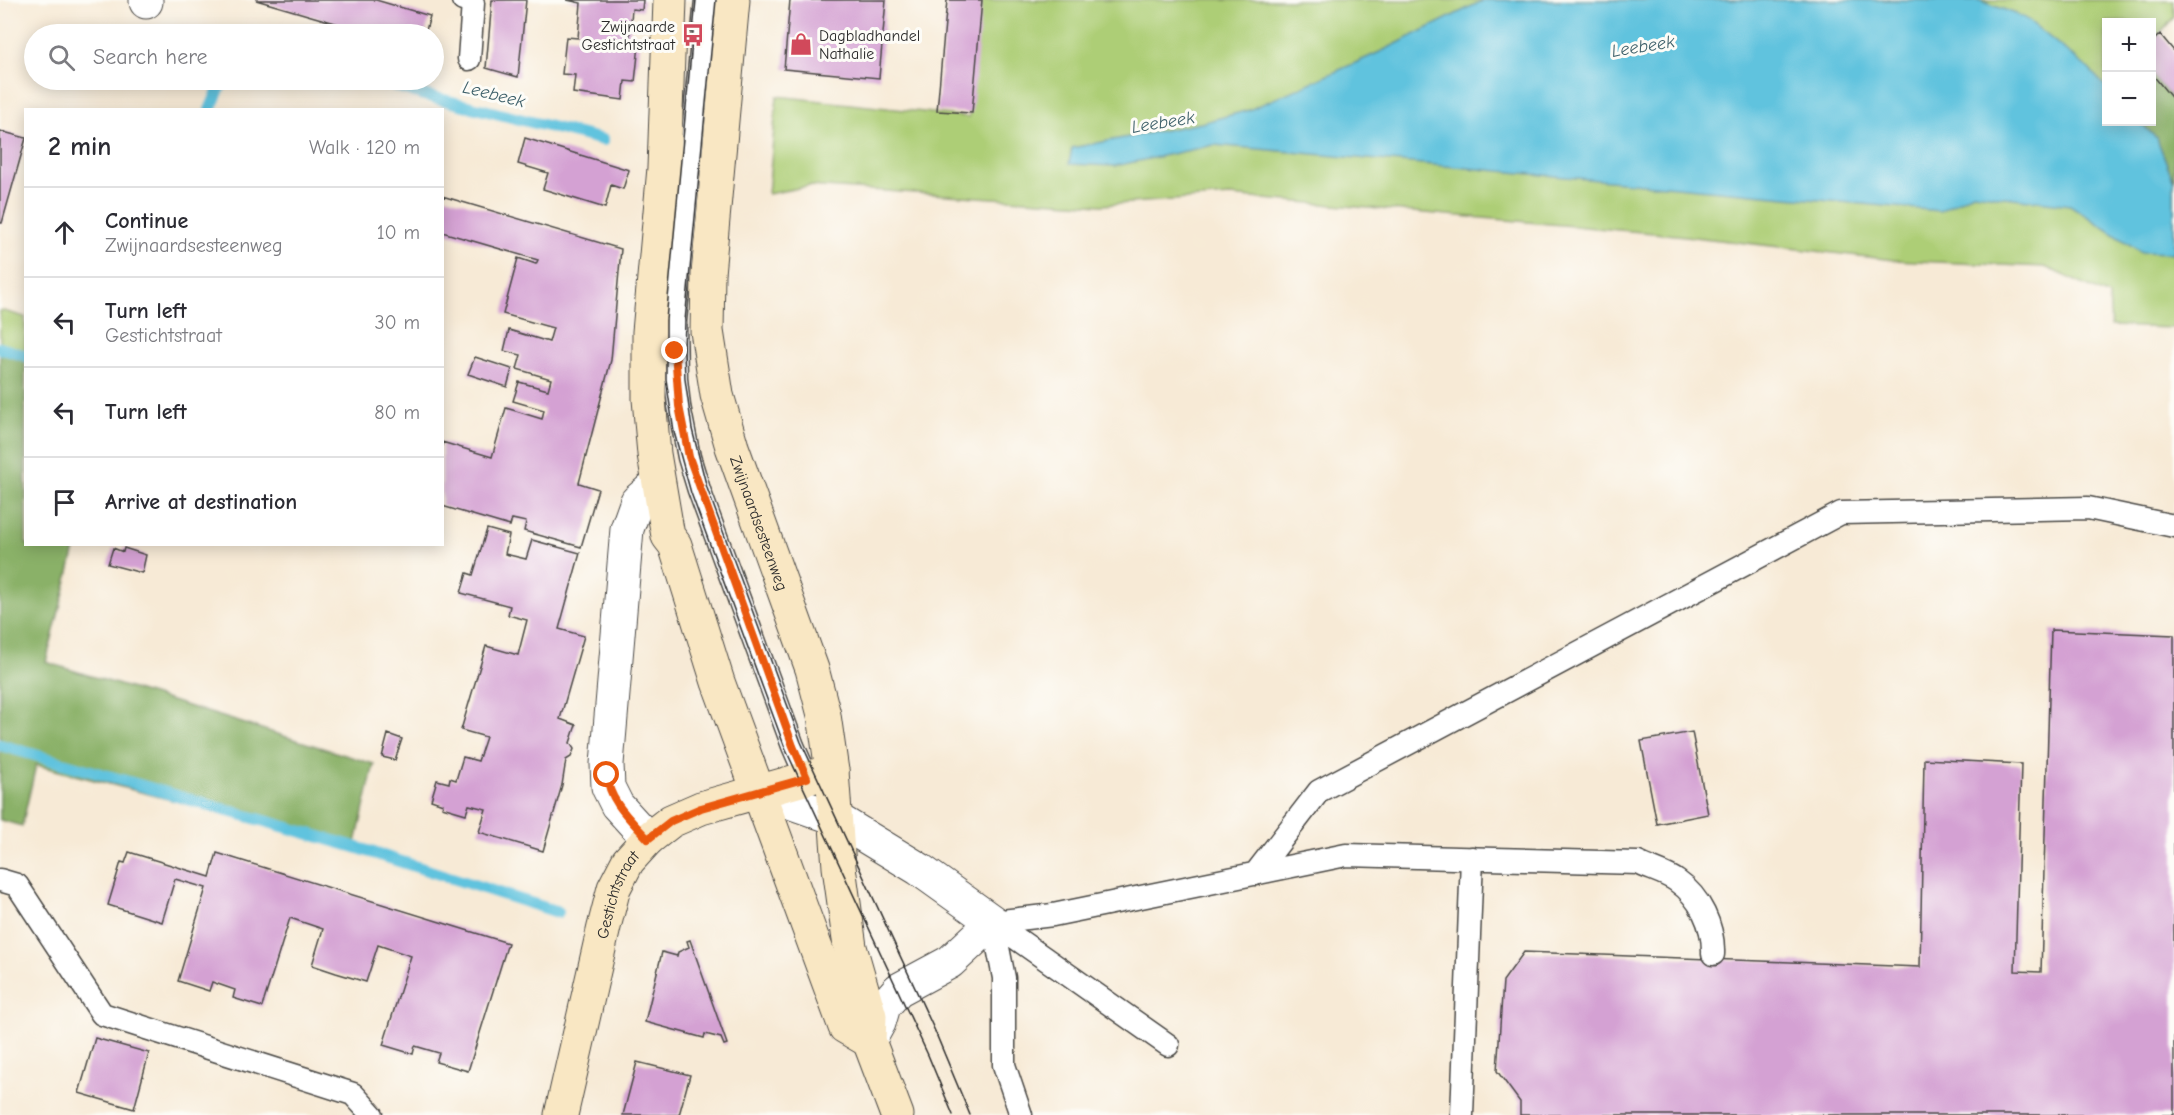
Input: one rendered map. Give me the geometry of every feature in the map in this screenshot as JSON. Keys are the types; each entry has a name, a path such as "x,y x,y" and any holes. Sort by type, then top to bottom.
{"street":[{"path":"670,0 664,168 649,332 649,399 658,483 668,536 675,545 718,682 758,791 845,1027 869,1041 879,1023 884,1006 898,990 950,962 993,922 919,868 835,818 758,791"},
{"name":"Zwijnaardsesteenweg","path":"733,0 708,274 707,332 717,395 732,447 812,669 824,715 820,774 835,818 850,947 870,1016 869,1041 897,1115"},
{"path":"648,839 617,804 608,787 607,764 627,529 637,501 658,483"},
{"name":"Gestichtstraat","path":"561,1115 614,888 628,861 648,839 671,821 701,808 820,774"}],"lane":[{"path":"463,0 473,3 469,59"},
{"path":"706,0 675,321 679,406 689,457 699,490 793,746 820,774"},
{"path":"1255,874 1319,791 1842,513 2088,508 2174,526"},
{"path":"993,922 1053,915 1346,855 1638,863 1677,881 1702,906 1713,940 1713,954"},
{"path":"1462,1115 1472,858"},
{"path":"0,880 17,885 102,1014 353,1094 372,1115"},
{"path":"993,922 1168,1045"},
{"path":"993,922 1004,978 1004,1065 1021,1115"}],"green space":[{"path":"979,0 2174,0 2174,17 2156,37 2156,18 2102,18 2102,126 2156,126 2156,79 2174,101 2174,328 2111,326 2109,296 2045,267 1894,260 1676,235 1230,196 1102,205 809,186 768,194 777,96 969,117"},
{"path":"2156,79 2174,101 2174,182 2157,139 2144,126 2156,126"},
{"path":"0,310 24,317 24,356 0,348"},
{"path":"0,348 24,356 24,546 76,546 46,662 374,764 355,847 36,765 22,826 0,820"}],"water":[{"path":"1484,0 1979,0 2024,17 2089,69 2102,83 2102,126 2144,126 2157,139 2174,182 2174,253 2141,252 2070,205 1973,193 1940,211 1214,145 1115,166 1069,164 1072,148 1201,123 1249,110 1382,51"}],"building":[{"path":"256,0 376,0 430,16 428,24 339,24"},
{"path":"492,0 526,0 518,77 486,68"},
{"path":"567,0 643,0 642,10 632,9 629,44 639,45 635,82 625,81 623,100 573,93 575,75 562,74 566,37 578,38 581,3"},
{"path":"790,0 886,0 879,78 784,69"},
{"path":"947,0 982,0 972,113 937,111"},
{"path":"2160,34 2174,51 2174,101 2156,79 2156,38"},
{"path":"0,131 24,137 24,145 2,223 0,223"},
{"path":"525,138 629,170 623,189 611,185 605,208 543,189 548,173 518,164"},
{"path":"444,197 621,249 611,360 579,483 598,489 581,547 524,531 526,522 512,519 510,526 444,507 444,443 492,457 506,408 542,419 544,410 513,401 519,382 548,390 551,379 517,369 521,355 504,351 509,330 549,342 553,328 503,314 518,258 536,264 538,260 444,233"},
{"path":"475,357 512,369 507,387 468,374"},
{"path":"487,529 509,535 505,554 526,559 532,540 580,553 559,629 584,636 560,719 576,725 570,743 574,749 571,757 566,760 562,785 543,851 479,832 486,809 469,805 466,814 442,807 443,804 431,800 437,780 449,783 450,778 456,780 463,757 478,761 486,737 461,730 486,646 518,655 527,620 508,615 510,606 461,593 467,573 473,575"},
{"path":"113,548 123,552 124,548 146,555 142,573 108,564"},
{"path":"2051,630 2174,635 2174,1115 1520,1115 1520,1102 1497,1071 1503,981 1524,952 1920,967 1924,759 2021,764 2015,971 2041,972"},
{"path":"1692,732 1708,814 1657,824 1641,741"},
{"path":"388,734 402,739 395,760 382,757"},
{"path":"129,852 210,877 217,853 508,943 468,1071 436,1062 439,1053 415,1046 413,1054 383,1045 411,956 378,945 366,982 336,973 312,965 323,929 290,918 262,1007 233,998 235,990 212,982 209,991 178,981 206,888 175,879 162,922 108,905 121,862 125,863"},
{"path":"690,940 727,1044 724,1045 721,1038 705,1034 704,1038 645,1022 662,952 677,956 678,952 689,947 687,941"},
{"path":"95,1038 149,1053 134,1109 79,1093"},
{"path":"637,1062 690,1075 679,1115 623,1115"}],"waterway":[{"name":"Leebeek","path":"211,108 219,90"},
{"name":"Leebeek","path":"409,90 603,140"},
{"name":"Leebeek","path":"0,348 24,355"},
{"path":"0,745 355,847 558,912"}],"tram line":[{"path":"696,0 666,320 666,379 674,432 691,493 785,748 928,1055 953,1115"},
{"path":"716,0 685,321 685,379 692,429 707,488 801,742 934,1029 970,1115"}],"place":[{"name":"Zwijnaarde Gestichtstraat","path":"693,35"},
{"name":"Dagbladhandel Nathalie","path":"801,44"}],"route":[{"path":"607,775 608,787 617,804 648,839 671,821 701,808 807,778 793,746 699,490 683,431 675,351"}]}
